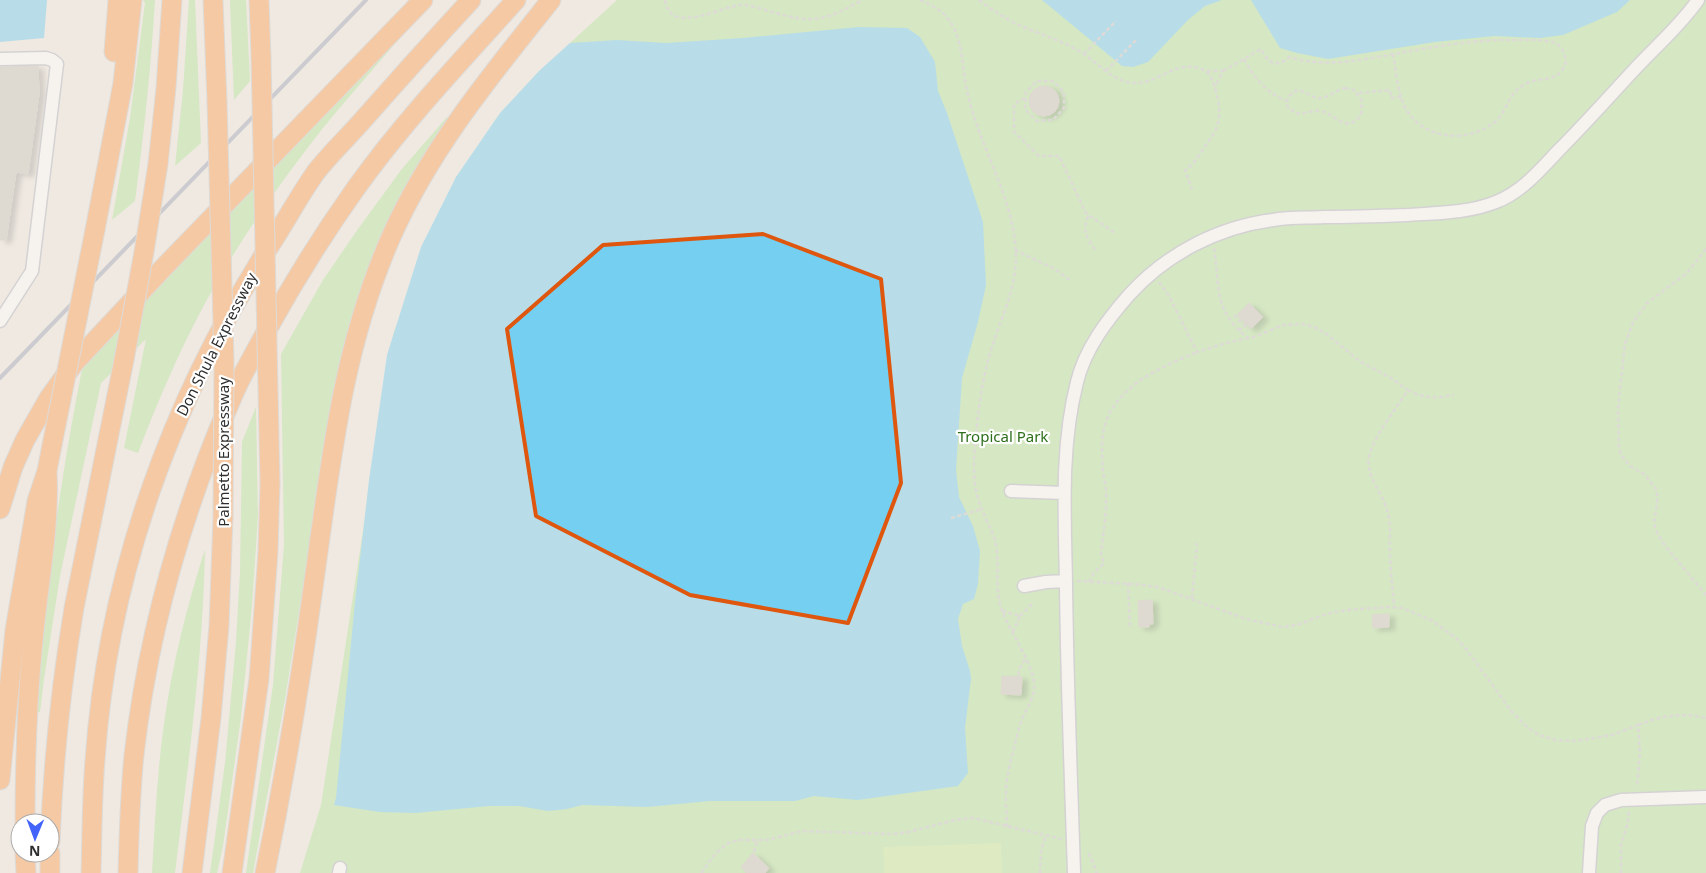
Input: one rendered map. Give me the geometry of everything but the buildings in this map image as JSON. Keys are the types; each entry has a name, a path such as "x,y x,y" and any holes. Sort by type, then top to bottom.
{"highway":[{"path":"114,123 112,80 118,0"},
{"path":"0,780 15,630 37,501 47,471 123,83 132,0"},
{"path":"52,813 55,748 67,649 124,360 158,164 166,88 172,0"},
{"name":"Palmetto Expressway","path":"192,873 212,718 219,626 223,517 224,361 213,0"},
{"path":"232,873 259,679 268,552 270,484 259,0"},
{"path":"0,509 13,467 25,440 49,398 75,362 166,265 423,0"},
{"name":"Don Shula Expressway","path":"91,873 95,758 102,694 111,639 120,596 135,542 161,458 180,412 204,361 245,284 317,172 471,0"},
{"path":"128,873 134,755 156,626 177,546 207,459 231,399 286,296 356,188 408,122 516,0"},
{"path":"265,873 296,704 340,402 363,310 391,236 431,161 478,92 551,0"},
{"path":"25,813 32,643 48,501 47,471"}],"lane":[{"path":"1074,873 1064,492 1065,460 1070,414 1078,378 1084,361 1098,335 1115,312 1146,277 1165,261 1205,240 1234,229 1262,222 1295,218 1447,212 1498,202 1519,189 1536,174 1676,26 1698,0"},
{"path":"0,59 46,58 57,64 32,272 0,320"},
{"path":"1011,491 1064,492"},
{"path":"1024,586 1066,581"},
{"path":"1589,873 1592,826 1597,813 1605,805 1621,800 1706,797"}],"path":[{"path":"665,0 671,12 686,18 697,18 731,6 743,5 804,20 826,17 843,11 862,0"},
{"path":"920,0 941,11 957,32 968,98 1007,203 1015,250 1011,293 993,343 981,390 973,468 975,488 996,546 997,588 1002,611 1033,676 1034,691 1016,738 1008,777 1005,795 1007,827"},
{"path":"979,0 1014,23 1062,42 1122,80 1136,83 1145,82 1169,71 1181,68 1223,71 1261,49 1268,60 1277,64 1290,57 1310,62 1361,60 1393,54 1479,41 1523,40 1556,44 1561,48 1566,59 1565,65 1558,75 1533,81 1522,86 1508,100 1498,120 1488,127 1472,134 1452,136 1429,130 1412,118 1400,97 1393,54"},
{"path":"1083,54 1116,21"},
{"path":"1106,71 1136,40"},
{"path":"1244,59 1258,82 1287,101"},
{"path":"1192,190 1185,170 1192,165 1208,143 1220,119 1220,103 1215,87 1206,71"},
{"path":"1215,87 1223,71"},
{"path":"1037,81 1053,81 1064,92 1064,108 1053,120 1037,121 1025,109 1025,98 1026,92 1037,81"},
{"path":"1345,88 1351,89 1358,94 1362,101 1362,112 1356,120 1350,123 1340,122 1328,113 1321,111 1302,114 1295,113 1288,108 1287,101 1293,92 1298,90 1305,91 1318,98 1328,96 1345,88"},
{"path":"1358,94 1390,90 1391,98 1400,97"},
{"path":"1025,98 1014,104 1014,132 1039,156 1059,156 1083,209 1088,216 1114,233"},
{"path":"1088,216 1085,233 1096,251"},
{"path":"1214,244 1219,297 1229,319 1248,338"},
{"path":"1706,249 1687,273 1643,307 1633,322 1625,344 1618,409 1621,455 1630,466 1644,474 1657,490 1654,524 1658,535 1706,596"},
{"path":"1015,250 1055,269 1070,280"},
{"path":"1156,278 1169,296 1197,352"},
{"path":"1234,315 1249,329 1244,335"},
{"path":"1089,582 1104,562 1102,554 1106,493 1103,470 1103,431 1115,403 1130,389 1162,368 1197,352 1248,338 1283,324 1309,325 1325,334 1361,362 1391,378 1408,390 1427,397 1441,398 1454,395"},
{"path":"1239,331 1244,325"},
{"path":"1394,607 1390,557 1390,516 1370,474 1368,461 1377,437 1408,390"},
{"path":"951,518 982,510"},
{"path":"1192,598 1197,543"},
{"path":"1066,581 1128,583 1158,587 1246,619 1282,627 1297,626 1326,614 1366,608 1394,607 1425,617 1450,633 1466,649 1522,723 1539,735 1556,740 1576,741 1612,735 1656,718 1675,714 1706,718"},
{"path":"1128,583 1130,629"},
{"path":"1012,634 1020,616 1034,602"},
{"path":"1002,611 1020,616"},
{"path":"1018,675 1025,659"},
{"path":"1636,794 1640,754 1638,726"},
{"path":"1621,873 1621,844 1627,826 1629,806"},
{"path":"701,873 716,853 728,843 740,840 767,840 802,831 880,834 908,832 968,818 982,819 1007,827 1066,840"},
{"path":"1040,873 1041,850 1046,835"},
{"path":"754,852 757,841"},
{"path":"1089,853 1097,873"}],"highlighted area":[{"path":"763,234 881,279 901,483 848,623 690,595 536,516 507,329 603,245"}],"green space":[{"path":"143,0 155,0 147,100 135,201 112,220 130,118 145,3"},
{"path":"189,0 195,0 201,143 175,166 183,90"},
{"path":"230,0 246,0 250,81 234,100"},
{"name":"Tropical Park","path":"617,0 1706,0 1706,873 300,873 321,805 393,335 456,177 570,43"},
{"path":"409,27 321,131 280,185 239,245 203,307 185,343 160,397 138,453 124,448 146,339 101,383 60,576 40,712 37,712 52,548 68,443 83,364"},
{"path":"447,117 450,120 334,394 285,699 253,873 246,873 273,685 284,545 281,354 323,280 358,229 401,170"},
{"path":"256,407 258,516 252,606 241,717 223,846 217,873 210,873 225,763 236,642 240,572 242,442"},
{"path":"205,549 198,671 175,873 152,873 158,779 167,702 181,636"},
{"path":"1001,843 1002,873 884,873 883,847"}],"water":[{"path":"0,0 47,0 44,38 0,42"},
{"path":"1042,0 1222,0 1205,6 1188,20 1148,62 1133,67 1122,66"},
{"path":"1251,0 1630,0 1617,12 1563,35 1540,38 1495,36 1435,42 1328,59 1280,48"},
{"path":"859,27 907,28 920,37 935,62 938,91 983,222 986,285 962,378 956,470 959,497 973,526 980,551 978,584 974,599 963,604 958,619 962,646 971,679 965,728 968,773 958,786 858,800 814,796 795,801 710,801 647,807 582,805 548,811 519,806 489,806 415,813 380,812 334,805 369,480 387,355 421,247 456,177 500,113 539,71 570,43 617,40 666,43"}],"railway":[{"path":"0,378 366,0"}]}
